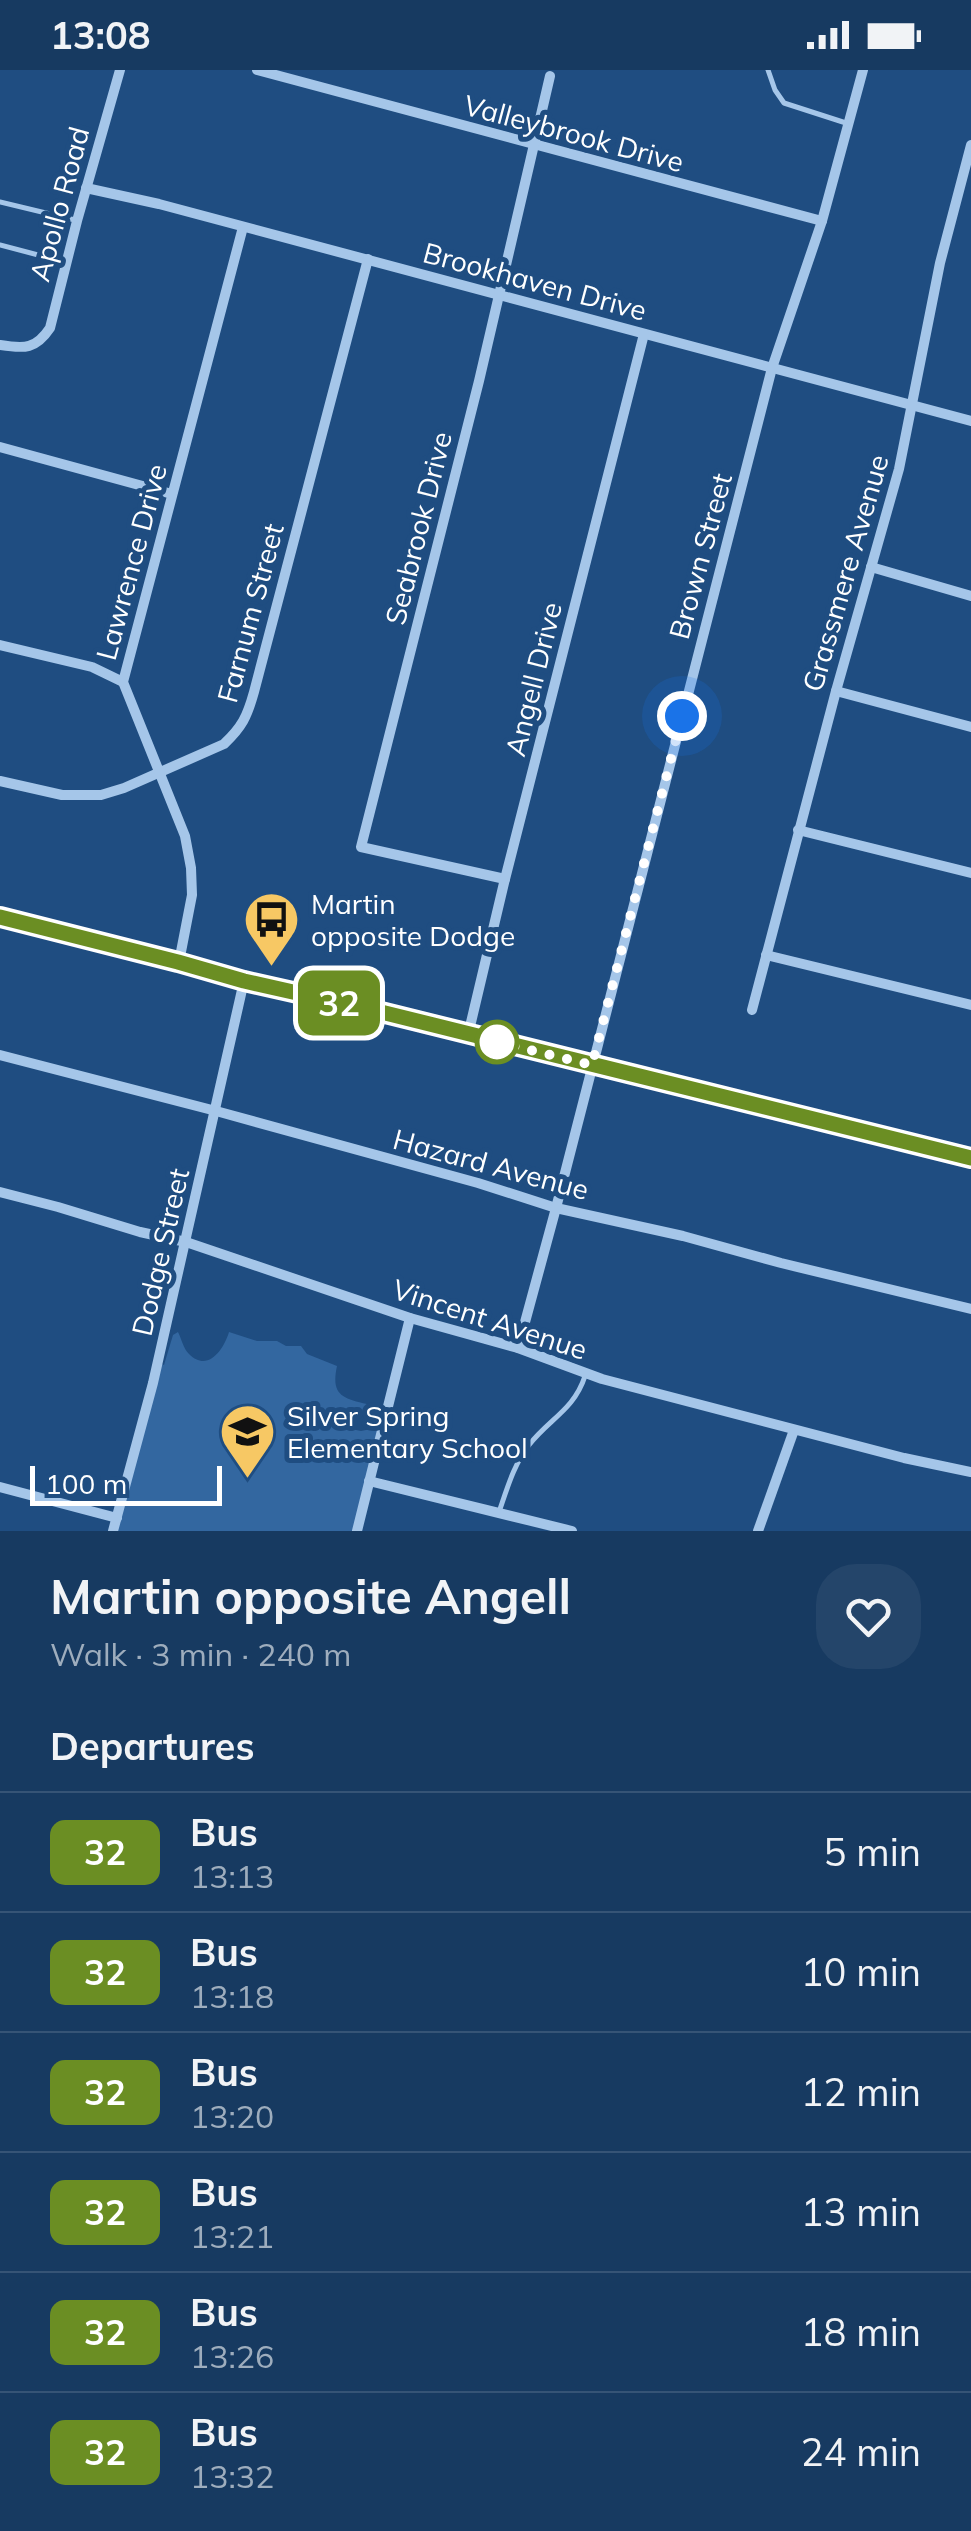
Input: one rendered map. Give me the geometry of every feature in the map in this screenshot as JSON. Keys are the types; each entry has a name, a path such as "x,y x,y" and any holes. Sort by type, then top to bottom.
{"street":[{"name":"Apollo Road","path":"0,346 35,345 50,328 120,70"},
{"name":"Valleybrook Drive","path":"257,70 822,222"},
{"name":"Brown Street","path":"518,1348 772,368 822,222 864,70"},
{"name":"Seabrook Drive","path":"505,879 361,846 550,76"},
{"name":"Grassmere Avenue","path":"752,1010 899,469 940,263 971,145"},
{"name":"Brookhaven Drive","path":"86,188 368,259 971,421"},
{"name":"Lawrence Drive","path":"178,962 192,895 191,868 184,836 123,682 243,227"},
{"name":"Farnum Street","path":"0,780 62,795 101,795 224,744 247,718 368,259"},
{"name":"Angell Drive","path":"468,1035 644,334"},
{"path":"0,448 172,494"},
{"path":"871,567 971,596"},
{"path":"0,645 92,668 123,682"},
{"path":"836,690 971,727"},
{"path":"798,830 971,873"},
{"path":"0,917 244,981 971,1158"},
{"path":"766,955 971,1005"},
{"name":"Dodge Street","path":"113,1531 153,1383 244,981"},
{"name":"Hazard Avenue","path":"0,1056 216,1111 556,1208 971,1309"},
{"name":"Vincent Avenue","path":"0,1192 186,1242 410,1318 690,1403 971,1472"},
{"path":"357,1531 410,1318"},
{"path":"758,1531 794,1430"},
{"path":"369,1481 572,1531"},
{"path":"0,1487 116,1518"}],"lane":[{"path":"768,70 784,103 849,124"},
{"path":"0,202 77,221"},
{"path":"0,245 66,262"},
{"path":"499,1513 523,1453 565,1410 586,1373"}],"shaded area":[{"name":"Silver Spring Elementary School","path":"178,1332 187,1352 203,1361 219,1351 229,1332 257,1341 301,1346 307,1354 337,1366 340,1393 367,1404 365,1414 349,1422 351,1429 381,1427 356,1531 112,1531 157,1362 164,1365 173,1335"}],"bus line":[{"name":"32","path":"0,917 244,981 971,1158"}],"place":[{"name":"Martin opposite Dodge","path":"272,968"},
{"name":"Silver Spring Elementary School","path":"248,1480"}],"route":[{"path":"497,1042 592,1065 682,716"}]}
